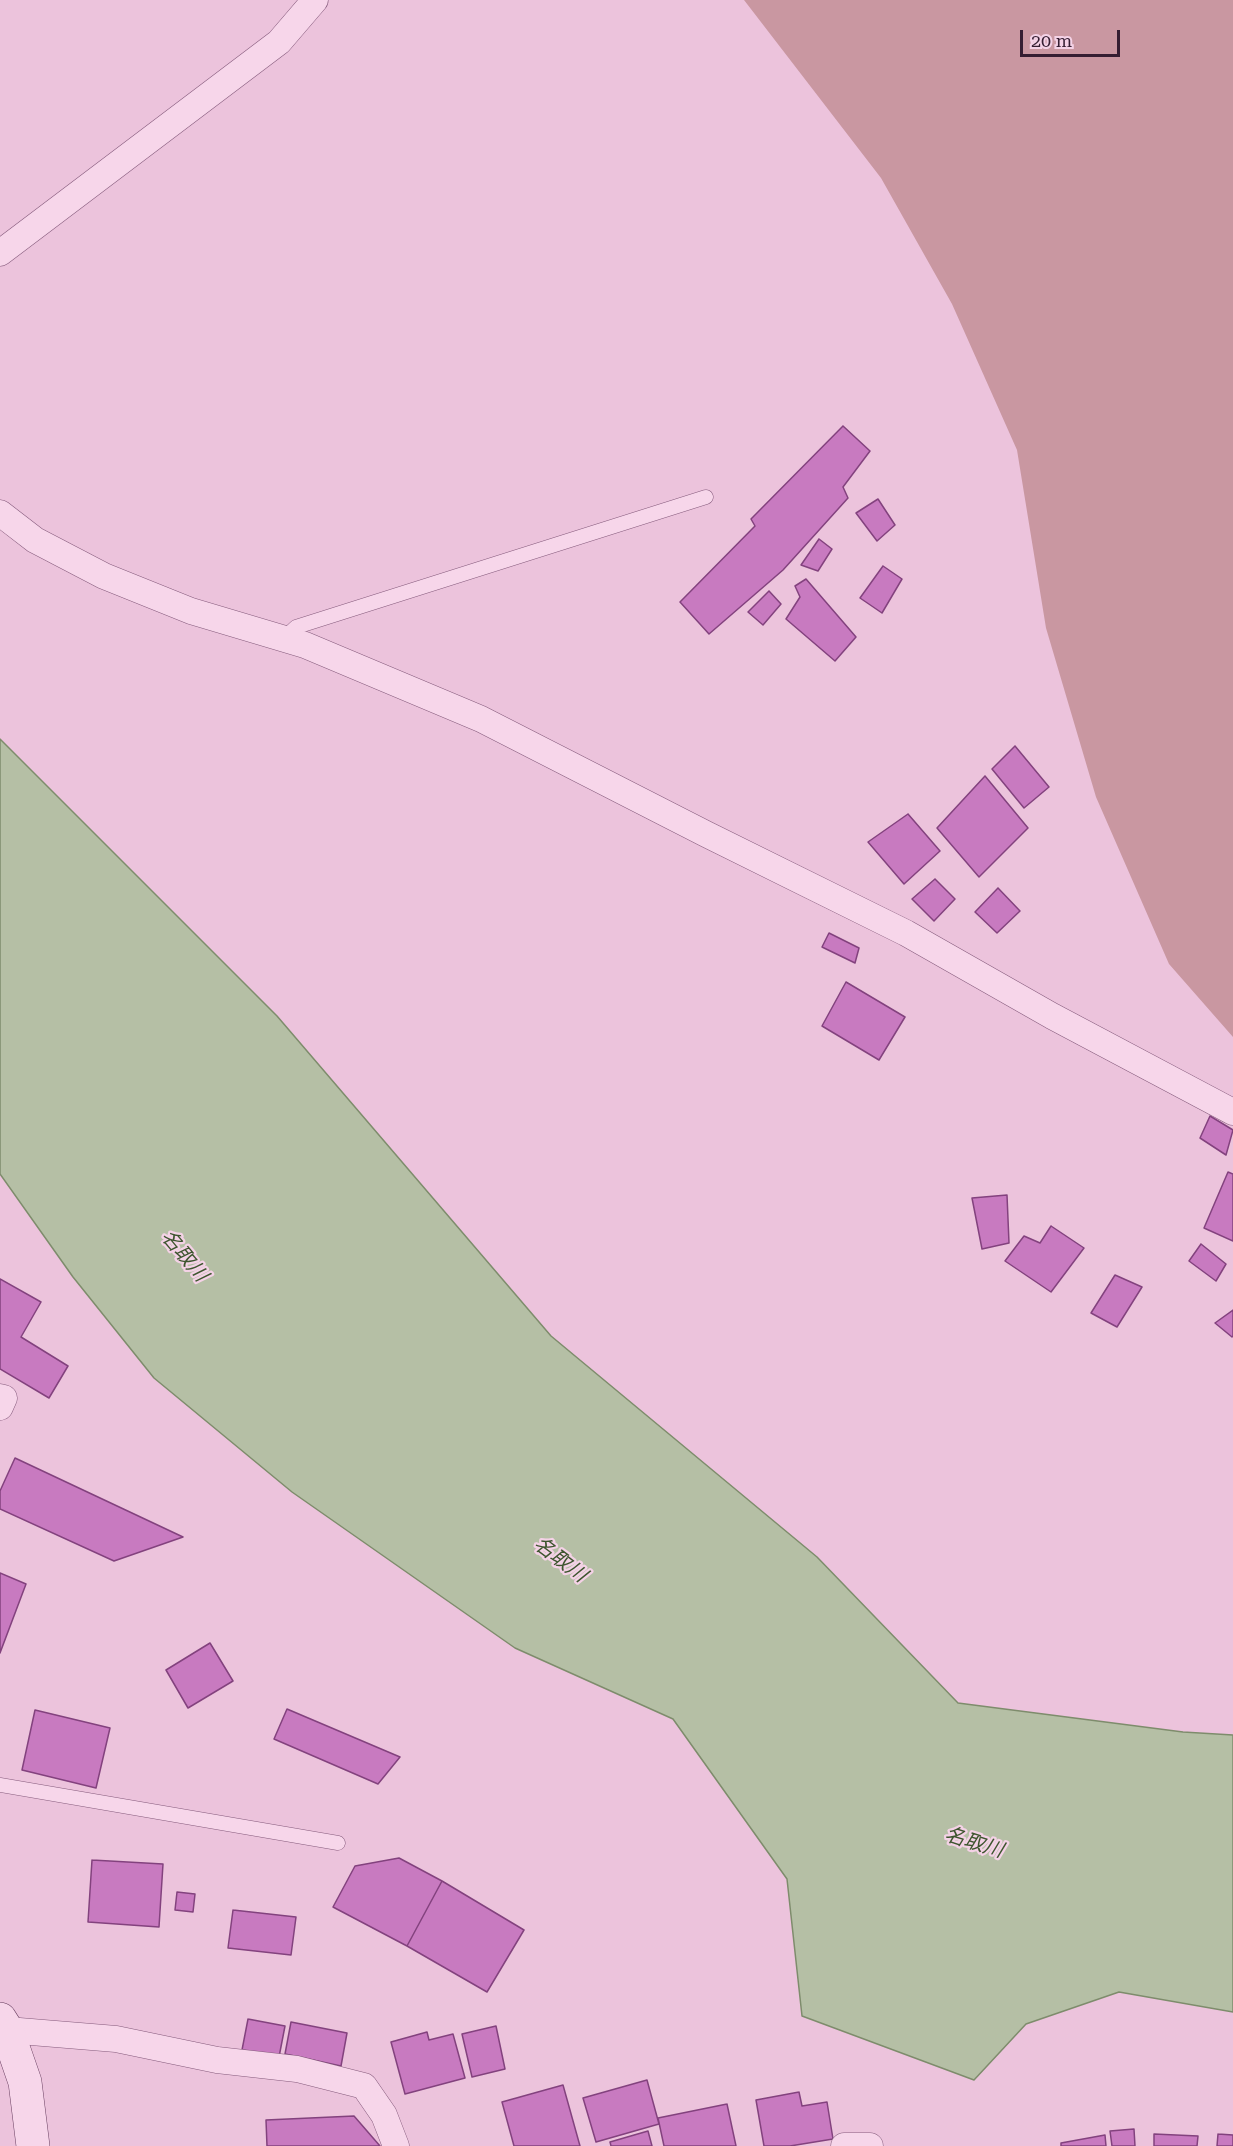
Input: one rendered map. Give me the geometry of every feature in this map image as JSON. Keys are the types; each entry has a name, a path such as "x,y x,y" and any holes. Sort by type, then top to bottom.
{"street":[{"path":"0,253 279,42 315,0"},
{"path":"0,513 34,540 104,576 190,611 305,645 481,718 685,824 906,933 1052,1016 1233,1112"},
{"path":"0,1397 4,1398 0,1407"},
{"path":"33,2146 25,2082 4,2025 116,2038 217,2060 297,2069 364,2086 384,2115 396,2146"},
{"path":"844,2146 870,2146"}],"lane":[{"path":"284,638 296,627 706,498"},
{"path":"0,1785 338,1843"}],"shaded area":[{"path":"744,0 1233,0 1233,1037 1169,964 1096,797 1046,628 1017,450 952,304 881,178"}],"water":[{"name":"名取川","path":"0,739 277,1016 551,1336 817,1557 958,1703 1183,1732 1233,1735 1233,2012 1119,1992 1026,2024 974,2080 802,2016 787,1879 673,1719 515,1648 292,1492 154,1378 73,1277 0,1174"}],"building":[{"path":"843,426 870,451 843,487 848,498 783,570 709,634 680,602 755,526 751,519"},
{"path":"878,499 895,525 877,541 856,513"},
{"path":"819,539 832,549 818,571 801,565"},
{"path":"883,566 902,579 882,613 860,598"},
{"path":"806,579 856,637 835,661 786,619 800,597 795,586"},
{"path":"769,591 781,604 763,625 748,612"},
{"path":"1015,746 1049,787 1024,808 992,769"},
{"path":"985,776 1028,828 979,877 937,828"},
{"path":"908,814 940,851 904,884 868,842"},
{"path":"935,879 955,899 934,921 912,899"},
{"path":"998,888 1020,911 997,933 975,912"},
{"path":"829,933 859,948 855,963 822,947"},
{"path":"846,982 905,1017 879,1060 822,1026"},
{"path":"1210,1116 1233,1130 1226,1155 1200,1138"},
{"path":"1228,1172 1233,1174 1233,1241 1204,1228"},
{"path":"1007,1195 1009,1243 982,1249 972,1198"},
{"path":"1051,1226 1084,1248 1051,1292 1005,1261 1024,1236 1040,1243"},
{"path":"1201,1244 1226,1264 1216,1281 1189,1261"},
{"path":"1115,1275 1142,1287 1117,1327 1091,1313"},
{"path":"0,1279 41,1302 21,1337 68,1366 49,1398 0,1369"},
{"path":"1233,1310 1233,1336 1232,1337 1215,1323"},
{"path":"15,1458 183,1537 114,1561 0,1509 0,1491"},
{"path":"0,1573 26,1584 0,1653"},
{"path":"210,1643 233,1681 188,1708 166,1670"},
{"path":"287,1709 400,1757 378,1784 274,1739"},
{"path":"35,1710 110,1728 96,1788 22,1770"},
{"path":"399,1858 442,1881 407,1946 333,1907 355,1866"},
{"path":"92,1860 163,1864 159,1927 88,1922"},
{"path":"442,1881 524,1930 487,1992 407,1946"},
{"path":"177,1892 195,1894 193,1912 175,1910"},
{"path":"233,1910 296,1917 291,1955 228,1948"},
{"path":"248,2019 285,2026 279,2057 242,2050"},
{"path":"291,2022 347,2033 341,2066 285,2054"},
{"path":"496,2026 505,2069 472,2077 462,2034"},
{"path":"427,2032 429,2040 453,2034 465,2078 405,2094 391,2042"},
{"path":"647,2080 659,2124 596,2142 583,2098"},
{"path":"563,2085 580,2146 514,2146 502,2102"},
{"path":"799,2092 802,2106 827,2102 833,2139 790,2146 764,2146 756,2100"},
{"path":"727,2104 736,2146 664,2146 658,2118"},
{"path":"354,2116 380,2146 267,2146 266,2120"},
{"path":"1134,2129 1135,2146 1112,2146 1110,2131"},
{"path":"648,2131 652,2146 611,2146 610,2142"},
{"path":"1154,2134 1198,2136 1197,2146 1154,2146"},
{"path":"1218,2134 1233,2135 1233,2146 1217,2146"},
{"path":"1105,2135 1106,2146 1061,2146 1061,2143"}]}
